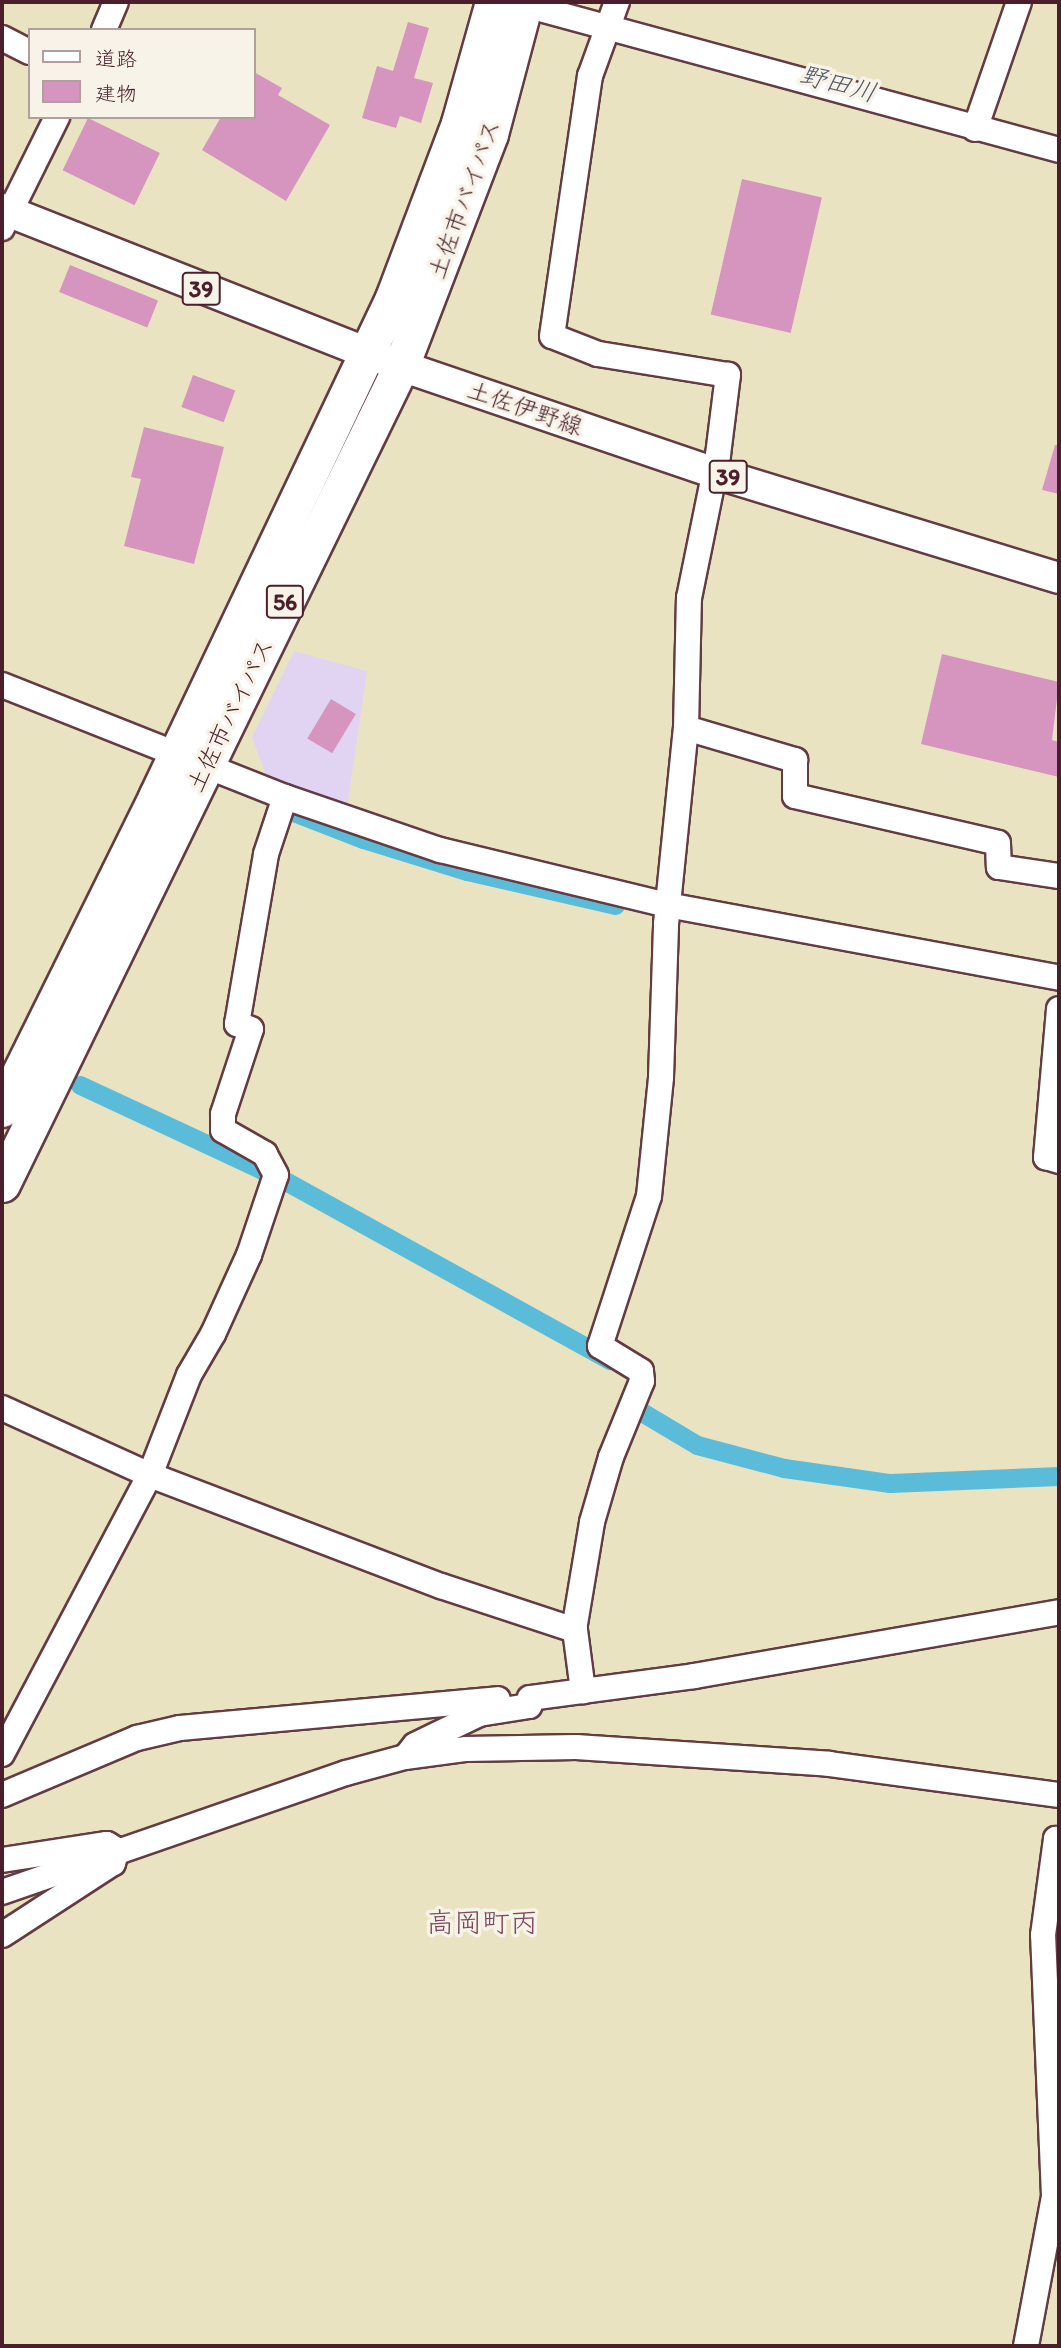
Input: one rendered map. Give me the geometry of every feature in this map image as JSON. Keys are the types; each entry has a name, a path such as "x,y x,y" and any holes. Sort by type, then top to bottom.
{"highway":[{"name":"土佐市バイパス","path":"2,1184 368,354 459,123 514,3"},
{"name":"土佐市バイパス","path":"2,1109 401,366 490,134 514,3"}],"main road":[{"name":"土佐伊野線","path":"4,216 401,366 712,472 1059,578"}],"street":[{"path":"104,28 116,2"},
{"path":"583,1691 574,1630 592,1522 611,1457 642,1381 641,1371 600,1346 649,1196 661,1077 667,911 687,728 689,598 728,375 598,354 552,336 588,89 617,2"},
{"path":"976,124 1019,2"},
{"path":"514,3 976,124 1059,150"},
{"path":"2,38 28,51"},
{"path":"4,216 56,119"},
{"path":"2,685 191,757 283,806 440,850 667,911 1059,978"},
{"path":"687,728 795,760 795,796 998,844 999,867 1059,876"},
{"path":"2,1754 150,1475 189,1375 214,1334 249,1255 276,1175 265,1154 223,1130 223,1114 251,1029 237,1024 266,855 283,806"},
{"path":"1059,1009 1046,1157 1059,1161"},
{"path":"2,1408 150,1475 440,1586 574,1630"},
{"path":"2,1795 137,1738 180,1728 530,1698 707,1674 1059,1612"},
{"path":"405,1757 415,1745 479,1714 529,1706 530,1698"},
{"path":"2,1892 117,1850 405,1757 467,1749 659,1752 829,1764 1059,1795"},
{"path":"1026,2346 1054,2196 1043,1935 1056,1839 1059,1840"},
{"path":"2,1860 107,1844 117,1850"},
{"path":"2,1935 113,1863 117,1850"}],"shaded area":[{"path":"294,651 367,671 347,808 267,778 252,737"}],"building":[{"path":"408,22 429,28 414,78 433,83 421,123 400,116 396,128 362,118 377,66 393,71"},
{"path":"256,73 282,88 278,95 330,125 286,201 202,150 220,119 256,119"},
{"path":"88,119 160,153 134,205 63,170"},
{"path":"742,179 822,197 791,333 711,314"},
{"path":"70,265 158,301 147,327 59,292"},
{"path":"193,375 235,390 224,422 181,407"},
{"path":"144,427 224,447 194,564 124,546 141,479 131,477"},
{"path":"1055,445 1059,445 1059,494 1042,490"},
{"path":"942,654 1059,682 1052,740 1059,742 1059,777 921,744"},
{"path":"331,699 356,714 332,753 307,738"}],"waterway":[{"path":"288,810 363,839 467,871 615,905"},
{"path":"80,1085 271,1174"},
{"path":"280,1178 610,1360"},
{"path":"635,1408 697,1445 784,1468 890,1483 1059,1476"}],"district":[{"name":"高岡町丙","path":"482,1922"}],"water label":[{"name":"野田川","path":"838,84"}]}
